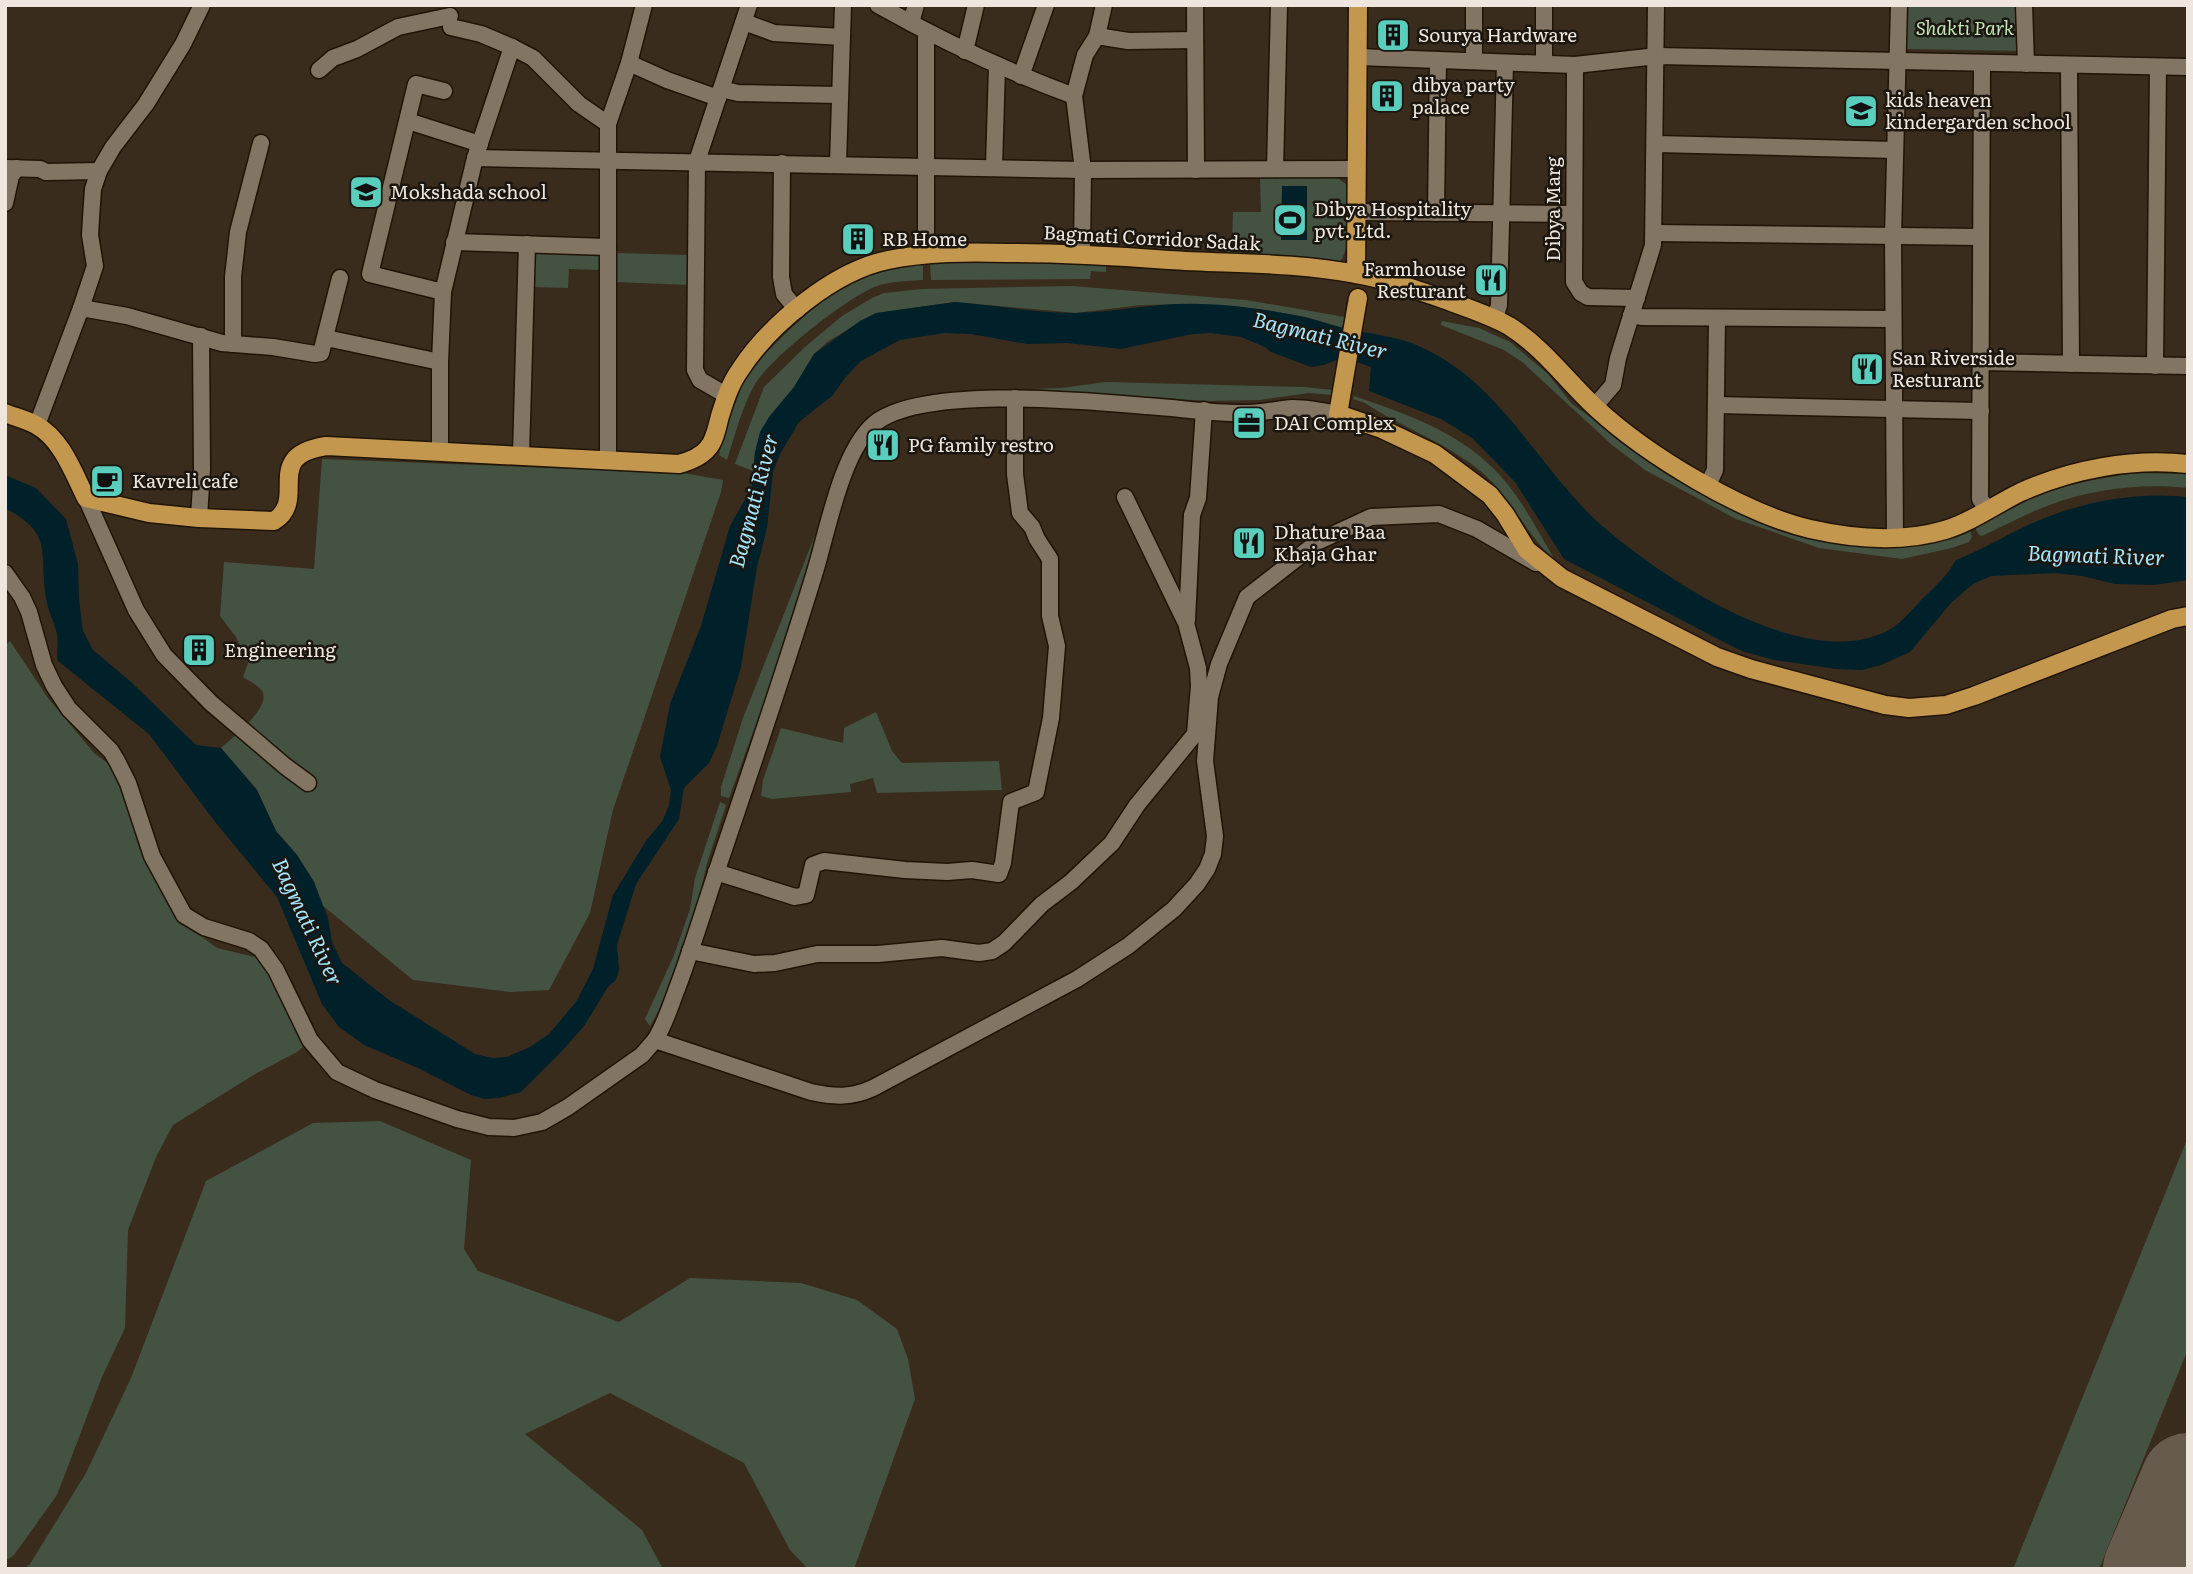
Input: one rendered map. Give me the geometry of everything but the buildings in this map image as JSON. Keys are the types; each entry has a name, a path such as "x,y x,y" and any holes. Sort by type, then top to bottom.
{"main road":[{"path":"1356,274 1358,5"},
{"name":"Bagmati Corridor Sadak","path":"608,460 679,464 706,451 712,443 726,395 742,365 777,327 817,293 861,267 926,254 1082,253 1356,274 1435,297 1495,319 1527,339 1594,407 1654,453 1747,506 1807,528 1858,538 1895,538 1948,529 2021,492 2056,479 2096,469 2153,462 2188,464"},
{"path":"1358,298 1338,414 1419,445 1490,495 1527,550 1562,578 1717,657 1751,669 1885,705 1909,708 1946,705 2172,619 2188,616"},
{"path":"5,413 37,425 49,434 61,450 86,498 149,513 199,518 274,521 286,509 293,460 298,455 326,446 608,460"}],"street":[{"path":"37,425 82,308 95,266 90,235 93,189 99,171 176,56 202,5"},
{"path":"608,460 608,124 629,63 643,5"},
{"path":"726,395 700,380 695,370 696,161 749,5"},
{"path":"838,164 843,5"},
{"path":"878,5 926,32 997,66 1074,96"},
{"path":"911,23 915,5"},
{"path":"965,51 976,5"},
{"path":"1021,76 1046,5"},
{"path":"1082,253 1083,170 1074,96 1085,55 1097,36 1104,5"},
{"path":"1195,5 1196,170"},
{"path":"1275,169 1279,5"},
{"path":"1474,5 1474,61"},
{"path":"1544,5 1544,64"},
{"path":"1594,407 1614,385 1618,358 1653,245 1656,5"},
{"path":"1895,538 1893,236 1899,5"},
{"path":"2024,5 2025,64"},
{"path":"319,70 333,58 357,49 397,27 450,22 533,58 579,104 608,124"},
{"path":"744,22 774,33 842,37"},
{"path":"926,32 926,254"},
{"path":"1097,36 1128,41 1195,40"},
{"path":"440,451 443,292 477,151 512,47"},
{"path":"1358,57 1576,65 1657,56 2188,67"},
{"path":"1436,213 1438,60"},
{"path":"629,63 667,80 720,94 840,95"},
{"path":"1495,319 1499,306 1499,214 1505,63"},
{"path":"1983,63 1980,499 1988,510"},
{"name":"Dibya Marg","path":"1576,65 1574,282 1588,297 1637,299"},
{"path":"2069,65 2071,364"},
{"path":"994,167 997,66"},
{"path":"2155,366 2158,67"},
{"path":"443,292 370,274 416,84 444,91"},
{"path":"408,121 477,151 609,161 1083,170 1357,169"},
{"path":"233,344 233,277 238,232 261,142"},
{"path":"1656,144 1895,150"},
{"path":"782,163 781,277 784,294 797,310"},
{"path":"5,203 11,168 40,169 46,172 99,171"},
{"path":"1357,212 1573,214"},
{"path":"1654,233 1981,237"},
{"path":"454,242 608,247"},
{"path":"521,455 527,244"},
{"path":"82,308 127,316 233,344 315,354 321,353 326,338 340,278"},
{"path":"1631,315 1893,319"},
{"path":"1708,485 1715,470 1717,318"},
{"path":"199,518 202,469 201,336"},
{"path":"326,338 440,362"},
{"path":"1981,362 2188,366"},
{"path":"5,573 29,612 44,666 54,686 69,709 111,751 117,761 128,783 152,856 184,915 192,921 249,941 261,949 276,970 310,1040 337,1072 375,1090 457,1119 489,1127 514,1128 541,1122 568,1107 642,1055 662,1029 691,951 783,676 833,506 850,460 861,440 875,424 893,414 913,408 968,400 1015,398 1247,413 1292,408 1338,414"},
{"path":"716,872 794,897 806,895 813,865 824,861 905,870 972,870 999,874 1003,863 1011,802 1037,793 1056,684 1057,646 1050,615 1050,559 1032,527 1020,513 1015,474 1015,398"},
{"path":"1716,405 1981,411"},
{"path":"1186,623 1192,515 1198,498 1204,410"},
{"path":"691,951 754,964 775,963 817,954 878,954 942,948 979,953 992,951 1112,843 1138,805 1195,734 1198,668 1186,623 1125,497"},
{"path":"86,498 136,610 164,654 211,703 308,783"},
{"path":"655,1040 811,1092 836,1097 854,1096 1077,979 1128,946 1174,909 1198,884 1213,854 1215,836 1205,761 1210,697 1230,635 1247,597 1319,541 1371,517 1438,514 1477,529 1562,578"}],"green space":[{"name":"Shakti Park","path":"1907,5 2023,5 2022,51 1907,49"},
{"name":"Dibya Hospitality pvt. Ltd.","path":"1260,178 1338,178 1347,185 1347,246 1339,263 1227,256 1228,245 1232,244 1233,212 1261,212"},
{"path":"595,251 601,255 602,270 569,269 568,288 533,287 536,252"},
{"path":"616,253 689,255 689,285 616,282"},
{"path":"967,261 1106,264 1106,272 1091,271 1090,279 931,280 930,263"},
{"path":"923,263 923,280 890,283 867,291 831,313 777,359 750,393 727,460 719,455 731,410 742,384 763,356 796,324 847,283 860,276 883,269"},
{"path":"1072,286 1246,300 1345,317 1344,328 1306,317 1259,309 1200,304 1141,305 1076,313 955,302 876,313 827,342 814,354 755,452 753,471 735,464 764,387 842,316 872,298 884,293 922,289"},
{"path":"1442,321 1479,328 1510,342 1548,374 1572,404 1648,458 1821,539 1860,546 1930,542 1970,530 1972,537 1969,542 1952,548 1902,559 1819,548 1736,519 1645,470 1612,445 1522,362 1504,350 1441,325"},
{"path":"1105,382 1305,387 1333,390 1333,395 1309,393 1260,400 1208,401 1030,389"},
{"path":"1354,396 1429,425 1480,456 1512,490 1555,560 1544,550 1499,490 1478,469 1437,443 1353,399"},
{"path":"322,459 683,473 723,480 613,810 590,913 549,990 510,992 413,980 322,905 314,882 297,855 276,831 257,790 221,748 249,722 264,698 256,685 243,677 248,663 236,637 220,616 224,562 314,569"},
{"path":"2135,473 2188,474 2188,488 2134,487 2081,495 2047,506 1982,536 1975,528 2050,491"},
{"path":"826,507 777,671 729,798 721,796 721,787 743,718"},
{"path":"10,641 48,698 94,753 110,765 128,807 139,847 180,921 217,948 259,958 273,981 303,1047 173,1125 156,1157 128,1230 125,1328 102,1377 57,1495 14,1555 5,1561 5,646"},
{"path":"876,712 892,751 902,763 999,761 1002,790 877,793 873,778 850,784 851,792 772,799 761,796 763,780 781,728 843,743 844,728"},
{"path":"720,802 726,805 708,860 690,935 666,998 650,1026 645,1019 674,955 690,909 695,878"},
{"path":"380,1121 471,1160 464,1249 478,1271 619,1322 690,1278 801,1283 857,1300 897,1329 908,1359 915,1399 854,1569 808,1569 790,1550 744,1463 610,1393 525,1434 642,1530 663,1569 24,1569 30,1564 86,1473 131,1378 206,1181 313,1123"},
{"path":"2188,1137 2188,1349 2099,1569 2013,1569"}],"water":[{"path":"1282,186 1307,186 1307,240 1281,240"},
{"name":"Bagmati River","path":"955,302 1075,313 1170,304 1228,305 1304,317 1412,343 1449,363 1474,382 1517,428 1578,502 1627,546 1695,592 1733,613 1773,629 1812,639 1849,641 1883,633 1904,618 1949,571 1956,560 2063,511 2104,501 2146,496 2188,497 2188,580 2154,585 2115,584 2055,573 1991,576 1973,584 1951,603 1910,652 1881,665 1862,670 1836,669 1774,660 1742,651 1564,559 1515,482 1472,438 1441,419 1369,391 1371,367 1344,357 1311,367 1241,337 1211,333 1193,334 1121,349 1067,343 1027,344 971,334 944,333 900,340 861,361 832,396 799,422 780,454 773,472 767,528 757,567 741,667 717,746 709,763 684,788 679,819 636,884 617,945 619,969 616,980 608,987 584,1026 521,1092 485,1099 364,1045 339,1027 322,1004 277,897 216,823 149,734 58,661 58,637 47,602 43,555 38,535 21,517 5,508 5,475 36,488 66,519 78,564 83,631 93,650 130,681 196,745 221,748 257,790 276,831 297,855 314,882 328,918 332,942 342,963 389,1000 475,1054 492,1058 507,1057 530,1047 549,1034 576,1002 593,969 613,895 646,841 663,820 671,790 660,757 670,704 701,626 730,526 752,487 760,432 794,387 814,354 860,321 876,313"}],"runway":[{"path":"2150,1569 2188,1480"}],"place":[{"name":"Sourya Hardware","path":"1393,35"},
{"name":"dibya party palace","path":"1387,96"},
{"name":"kids heaven kindergarden school","path":"1861,111"},
{"name":"Mokshada school","path":"366,192"},
{"name":"Dibya Hospitality pvt. Ltd.","path":"1290,220"},
{"name":"RB Home","path":"858,239"},
{"name":"Farmhouse Resturant","path":"1491,280"},
{"name":"San Riverside Resturant","path":"1867,369"},
{"name":"DAI Complex","path":"1249,423"},
{"name":"PG family restro","path":"883,445"},
{"name":"Kavreli cafe","path":"107,481"},
{"name":"Dhature Baa Khaja Ghar","path":"1249,543"},
{"name":"Engineering","path":"199,650"}]}
